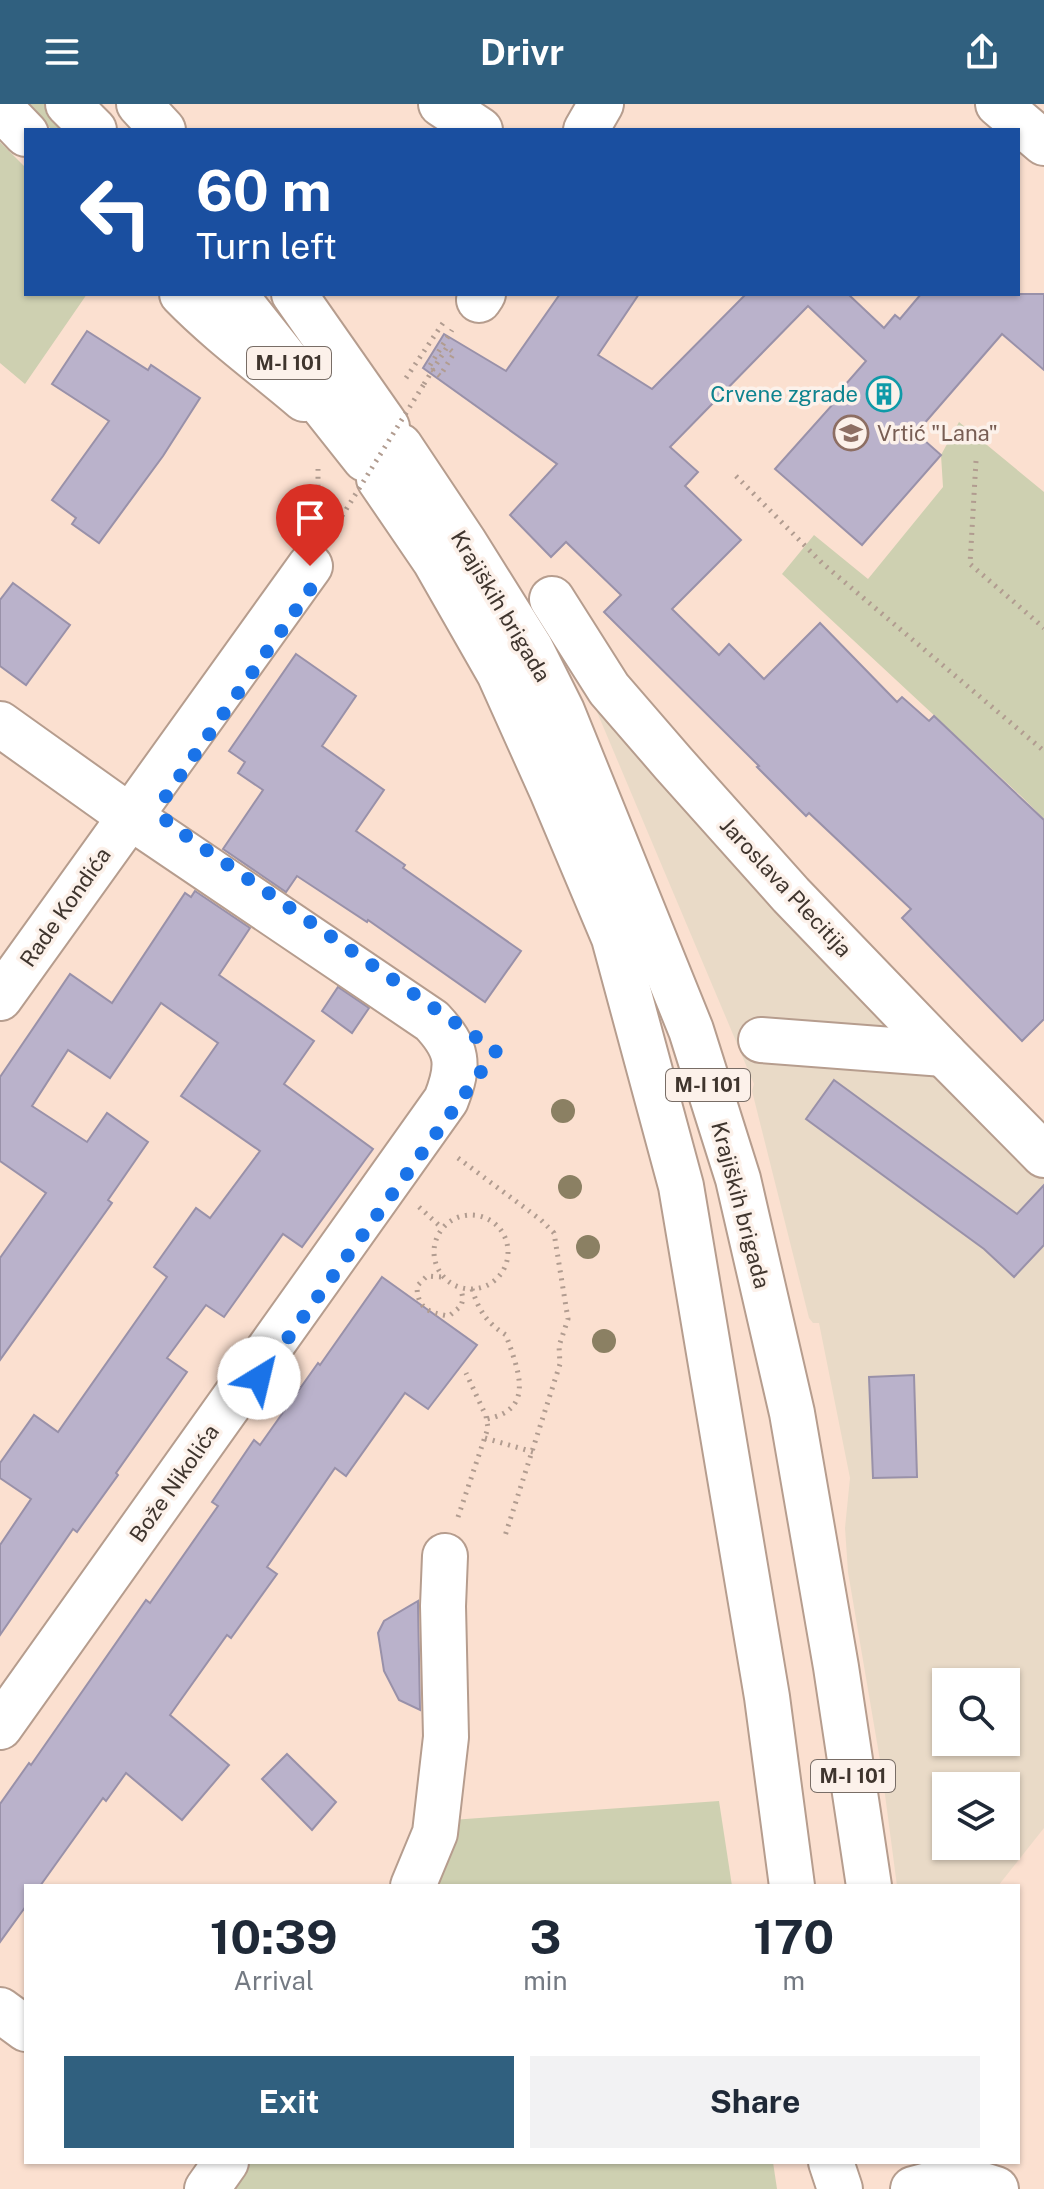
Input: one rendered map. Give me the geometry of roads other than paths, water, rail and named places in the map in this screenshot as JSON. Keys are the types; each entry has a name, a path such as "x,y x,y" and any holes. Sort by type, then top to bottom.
{"main road":[{"path":"68,104 92,128"},
{"path":"139,104 161,128"},
{"path":"441,104 477,128"},
{"path":"587,128 601,104"},
{"path":"998,104 1044,143"},
{"path":"0,107 24,132"},
{"path":"184,296 224,336 375,449"},
{"name":"Krajiških brigada","path":"236,296 464,542 531,649 562,711 691,1030 738,1179 792,1413 836,1667 869,1884"},
{"name":"Krajiških brigada","path":"295,296 435,561 499,673 614,938 681,1186 767,1697 792,1884"},
{"name":"Rade Kondića","path":"0,998 310,566"},
{"name":"Jaroslava Plecitija","path":"552,599 609,689 627,710 791,895 1044,1155"},
{"path":"0,724 129,816"},
{"name":"Bože Nikolića","path":"0,1727 438,1112 453,1082 453,1048 432,1021 129,816"},
{"path":"761,1040 944,1054"},
{"path":"414,1884 435,1833 445,1749 445,1556"},
{"path":"0,2010 24,2028"},
{"path":"832,2164 840,2189"},
{"path":"925,2177 974,2182 996,2189"}],"place":[{"name":"Crvene zgrade","path":"884,394"},
{"name":"Vrtić \"Lana\"","path":"851,433"}]}
